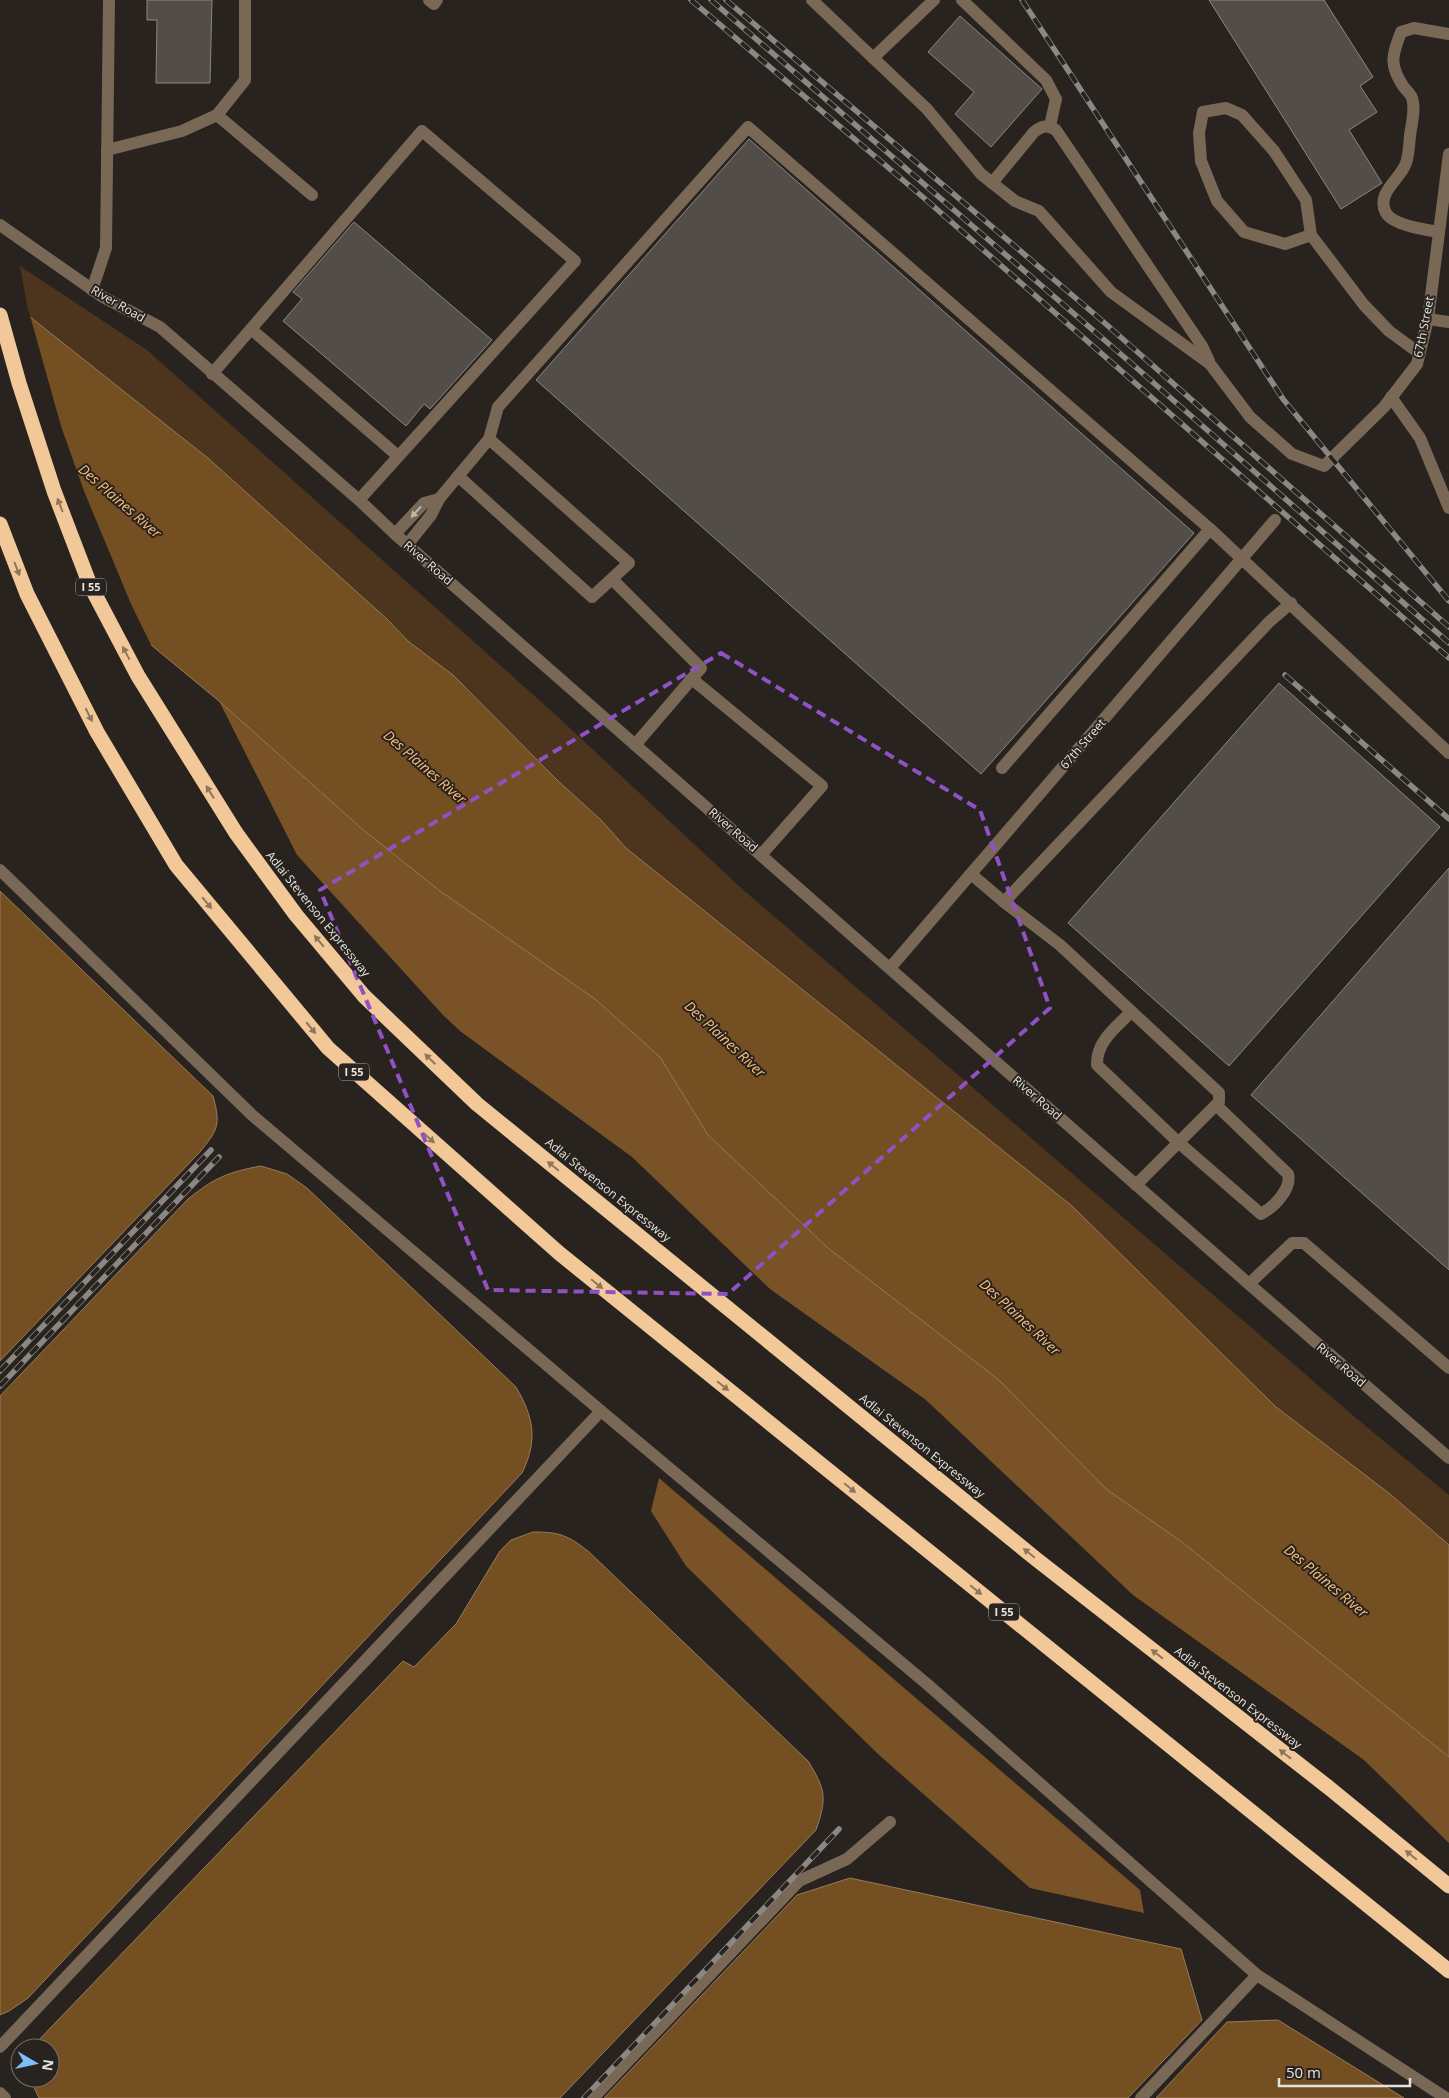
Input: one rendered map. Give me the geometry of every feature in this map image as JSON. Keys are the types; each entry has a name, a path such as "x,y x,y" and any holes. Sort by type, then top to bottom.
{"highway":[{"name":"Adlai Stevenson Expressway","path":"0,315 19,383 51,482 90,585 138,676 236,834 296,915 364,996 477,1104 1036,1560 1328,1787 1449,1886"},
{"name":"I 55","path":"0,524 26,594 88,715 176,865 328,1048 559,1253 1449,1971"}],"street":[{"path":"92,290 106,248 109,0"},
{"path":"107,150 182,130 217,114 244,80 245,0"},
{"path":"429,0 434,4 437,0"},
{"path":"812,0 927,109 981,174 1015,201 1039,211 1112,292 1210,364"},
{"path":"873,58 934,0"},
{"path":"962,0 1046,80 1056,99 1050,126"},
{"path":"1439,232 1412,227 1389,217 1385,212 1385,195 1389,186 1402,172 1407,162 1413,112 1412,98 1394,70 1395,49 1401,32 1414,28 1449,34"},
{"path":"1311,235 1285,244 1244,232 1217,201 1201,161 1199,133 1203,112 1226,108 1242,115 1274,151 1306,200 1311,235 1364,305 1390,331 1419,353"},
{"path":"217,114 312,195"},
{"path":"992,183 1034,132 1042,126 1050,126 1056,130 1202,346 1210,364"},
{"path":"408,545 431,514 439,499 489,439 498,407 748,127 1243,558 1449,753"},
{"path":"212,374 422,131 575,261 359,500"},
{"name":"67th Street","path":"1210,364 1250,417 1292,454 1324,466 1384,407 1417,364 1428,319 1439,232 1447,190 1449,154"},
{"name":"River Road","path":"0,225 92,290 160,328 359,500 395,534 1248,1284 1449,1458"},
{"path":"1428,319 1449,322"},
{"path":"251,329 398,456"},
{"path":"1391,397 1420,438 1449,508"},
{"path":"458,476 592,597 628,563 489,439"},
{"path":"395,534 424,503 439,499"},
{"name":"67th Street","path":"890,968 1275,520"},
{"path":"1002,768 1210,529"},
{"path":"612,579 702,668 635,745"},
{"path":"1004,902 1263,628 1291,603"},
{"path":"692,679 822,786 761,855"},
{"path":"0,870 252,1114 601,1411 927,1684 1257,1976 1446,2098"},
{"path":"971,874 1060,945 1219,1093 1219,1102 1136,1185"},
{"path":"1131,1012 1100,1047 1096,1055 1097,1065 1178,1142 1262,1214 1270,1209 1288,1186 1290,1180 1288,1174 1216,1105"},
{"path":"1248,1284 1292,1243 1304,1242 1449,1368"},
{"path":"0,2047 601,1411"},
{"path":"593,2098 798,1881 847,1859 890,1822"},
{"path":"1140,2098 1257,1976"},
{"path":"0,2092 6,2098"}],"highlighted area":[{"path":"721,653 980,810 1050,1008 728,1294 488,1290 320,890"}],"shaded area":[{"path":"20,266 147,350 557,716 740,887 1356,1418 1449,1495 1449,1545 1390,1494 1276,1407 1072,1206 626,848 601,820 557,780 453,675 409,642 387,619 209,459 29,316"},
{"path":"219,701 361,828 440,891 595,999 660,1057 708,1135 828,1248 999,1380 1106,1489 1182,1542 1449,1757 1449,1843 1364,1760 1133,1595 926,1400 770,1289 632,1157 460,1031 443,1015 297,855"},
{"path":"659,1478 1140,1890 1144,1913 1030,1888 878,1754 686,1566 651,1511"}],"water":[{"name":"Des Plaines River","path":"0,287 29,316 209,459 387,619 409,642 453,675 557,780 601,820 626,848 1072,1206 1276,1407 1390,1494 1449,1545 1449,1757 1182,1542 1106,1489 999,1380 828,1248 708,1135 660,1057 595,999 440,891 361,828 219,701 14,532"},
{"path":"0,891 213,1096 217,1121 214,1133 199,1153 0,1361"},
{"path":"261,1166 287,1174 307,1188 516,1387 527,1409 532,1429 532,1439 527,1461 522,1473 28,1998 0,2015 0,1396 188,1199 222,1177"},
{"path":"533,1532 557,1534 574,1541 588,1551 808,1761 823,1794 822,1810 816,1830 560,2098 39,2098 34,2088 60,2088 60,2038 41,2038 403,1661 414,1667 456,1624 500,1551 511,1540"},
{"path":"850,1878 1181,1949 1202,2020 1128,2098 604,2098 797,1895"},
{"path":"1278,2020 1404,2098 1156,2098 1227,2022"}],"pier":[{"path":"0,284 29,312 61,426 84,491 131,604 154,651 0,523"}],"building":[{"path":"147,0 212,0 210,83 156,83 157,20 147,20"},
{"path":"1209,0 1324,0 1373,77 1360,86 1377,112 1349,130 1382,183 1341,209"},
{"path":"960,16 1042,89 991,147 955,114 974,92 928,52"},
{"path":"749,139 1194,533 981,774 536,380"},
{"path":"354,222 492,340 430,409 424,404 406,426 283,321 302,299 293,292"},
{"path":"1279,683 1440,827 1229,1066 1068,923"},
{"path":"1449,868 1449,1270 1251,1095"}],"railway":[{"path":"691,0 924,198 1449,658"},
{"path":"711,0 1131,363 1449,643"},
{"path":"726,0 1099,318 1449,627"},
{"path":"1022,0 1283,399 1449,601"},
{"path":"1285,675 1449,819"},
{"path":"0,1371 211,1150"},
{"path":"0,1386 219,1157"},
{"path":"584,2098 839,1829"}]}
